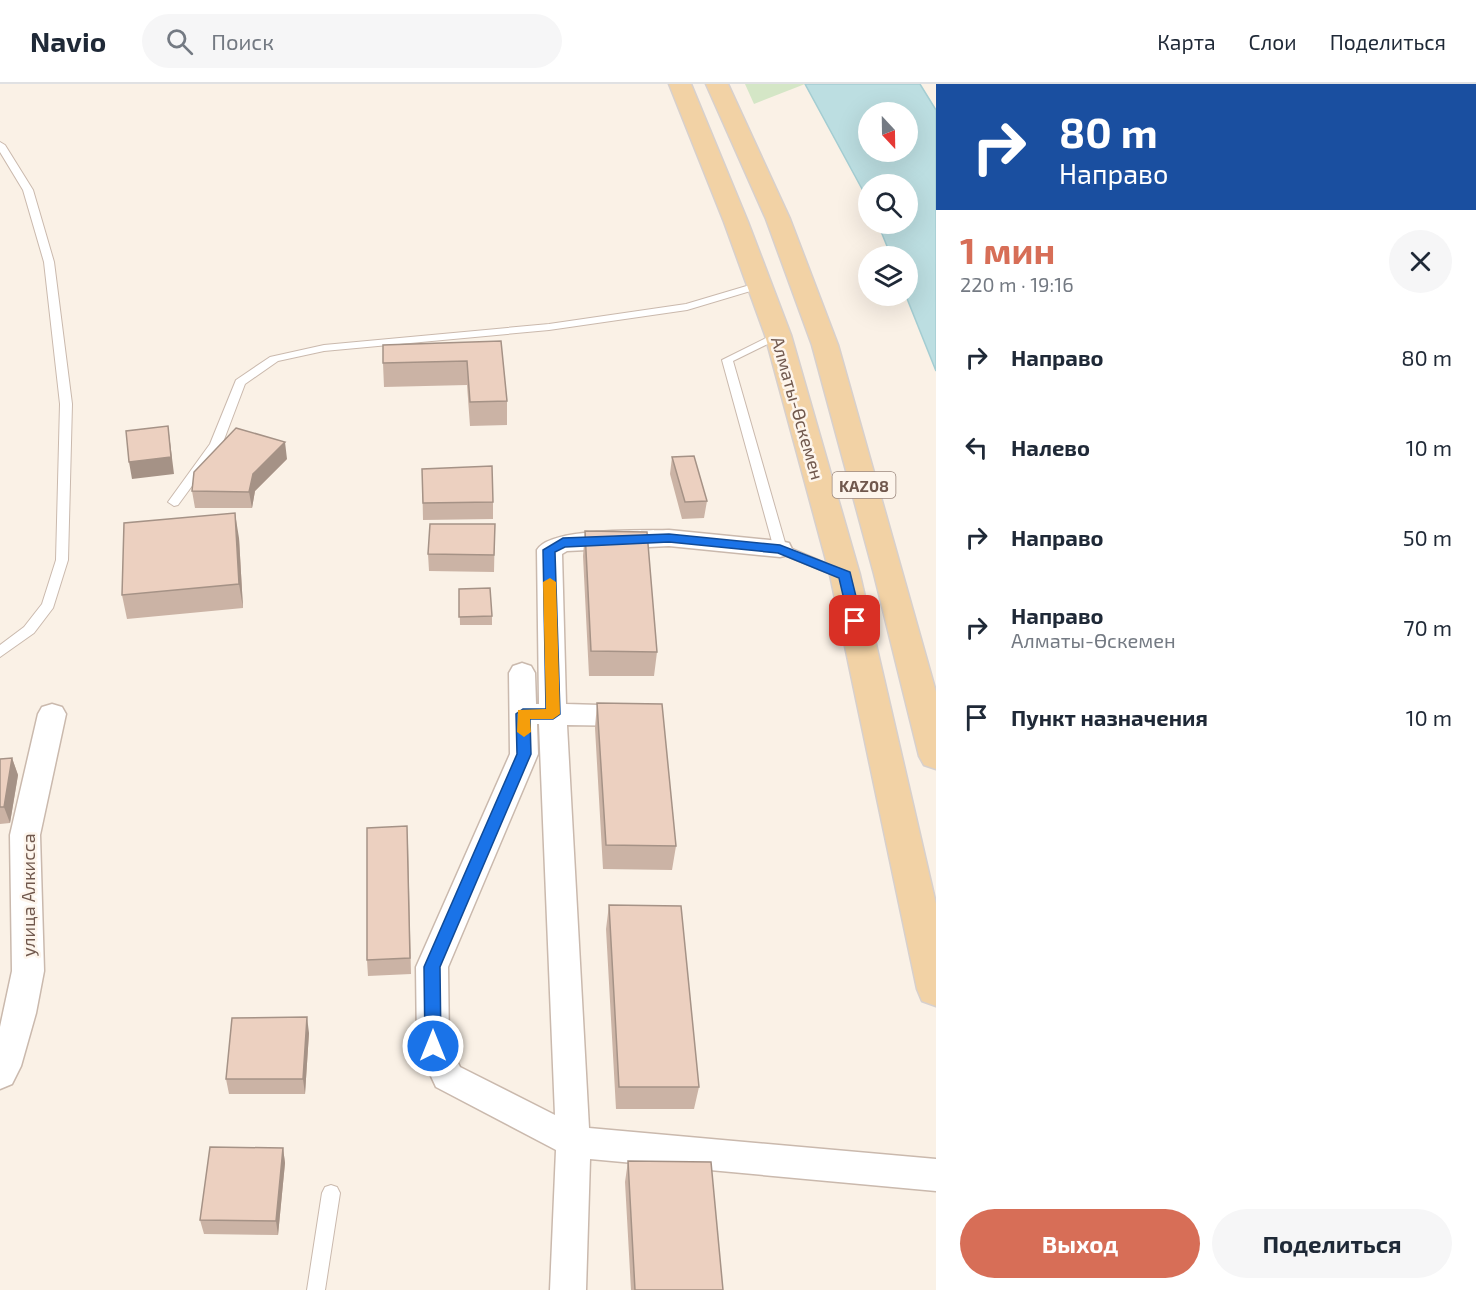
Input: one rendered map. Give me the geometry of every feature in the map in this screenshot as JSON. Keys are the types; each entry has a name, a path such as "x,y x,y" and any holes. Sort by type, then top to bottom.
{"main road":[{"name":"Алматы-Өскемен","path":"680,84 778,335 845,575 936,989"},
{"name":"KAZ08","path":"717,84 778,219 825,345 889,574 936,756"}],"street":[{"path":"568,1290 573,1142 538,714 549,550 563,543 669,538 780,549"},
{"path":"522,673 538,714 524,754 432,967 433,1046 448,1077 573,1142 936,1175"},
{"name":"улица Алкисса","path":"0,1074 5,1066 20,1013 28,971 25,835 52,714"},
{"path":"538,714 659,716"}],"lane":[{"path":"0,145 28,190 49,262 66,404 62,560 48,605 29,630 0,652"},
{"path":"174,502 216,446 240,382 274,359 324,348 549,327 687,307 760,285"},
{"path":"778,335 727,360 780,549 845,575"},
{"path":"316,1290 331,1193"}],"green space":[{"path":"745,84 805,84 754,104"}],"water":[{"path":"805,84 920,84 936,110 936,371 910,306 918,306 918,246 887,246 882,234 918,234 918,174 858,174 858,182"}],"building":[{"path":"501,341 507,401 470,402 467,361 383,363 383,345"},
{"path":"168,426 171,457 129,462 126,431"},
{"path":"236,428 285,442 253,474 249,492 192,491 194,472"},
{"path":"694,456 707,501 685,502 672,457"},
{"path":"492,466 493,502 423,503 422,469"},
{"path":"235,513 239,584 122,595 124,523"},
{"path":"430,524 495,524 494,555 428,554"},
{"path":"585,531 647,532 657,652 591,651"},
{"path":"490,588 492,616 459,617 459,589"},
{"path":"597,703 662,704 676,846 606,845"},
{"path":"12,758 4,807 0,807 0,759"},
{"path":"407,826 410,958 367,960 367,828"},
{"path":"609,905 681,906 699,1087 619,1087"},
{"path":"307,1017 303,1079 226,1079 232,1018"},
{"path":"210,1147 283,1148 276,1221 200,1220"},
{"path":"628,1161 711,1162 723,1290 635,1290"}],"slow traffic":[{"path":"524,732 523,714 553,714 550,582"}],"route":[{"path":"433,1046 432,967 524,754 523,714 553,714 549,550 563,543 669,538 780,549 845,575 855,621"}]}
